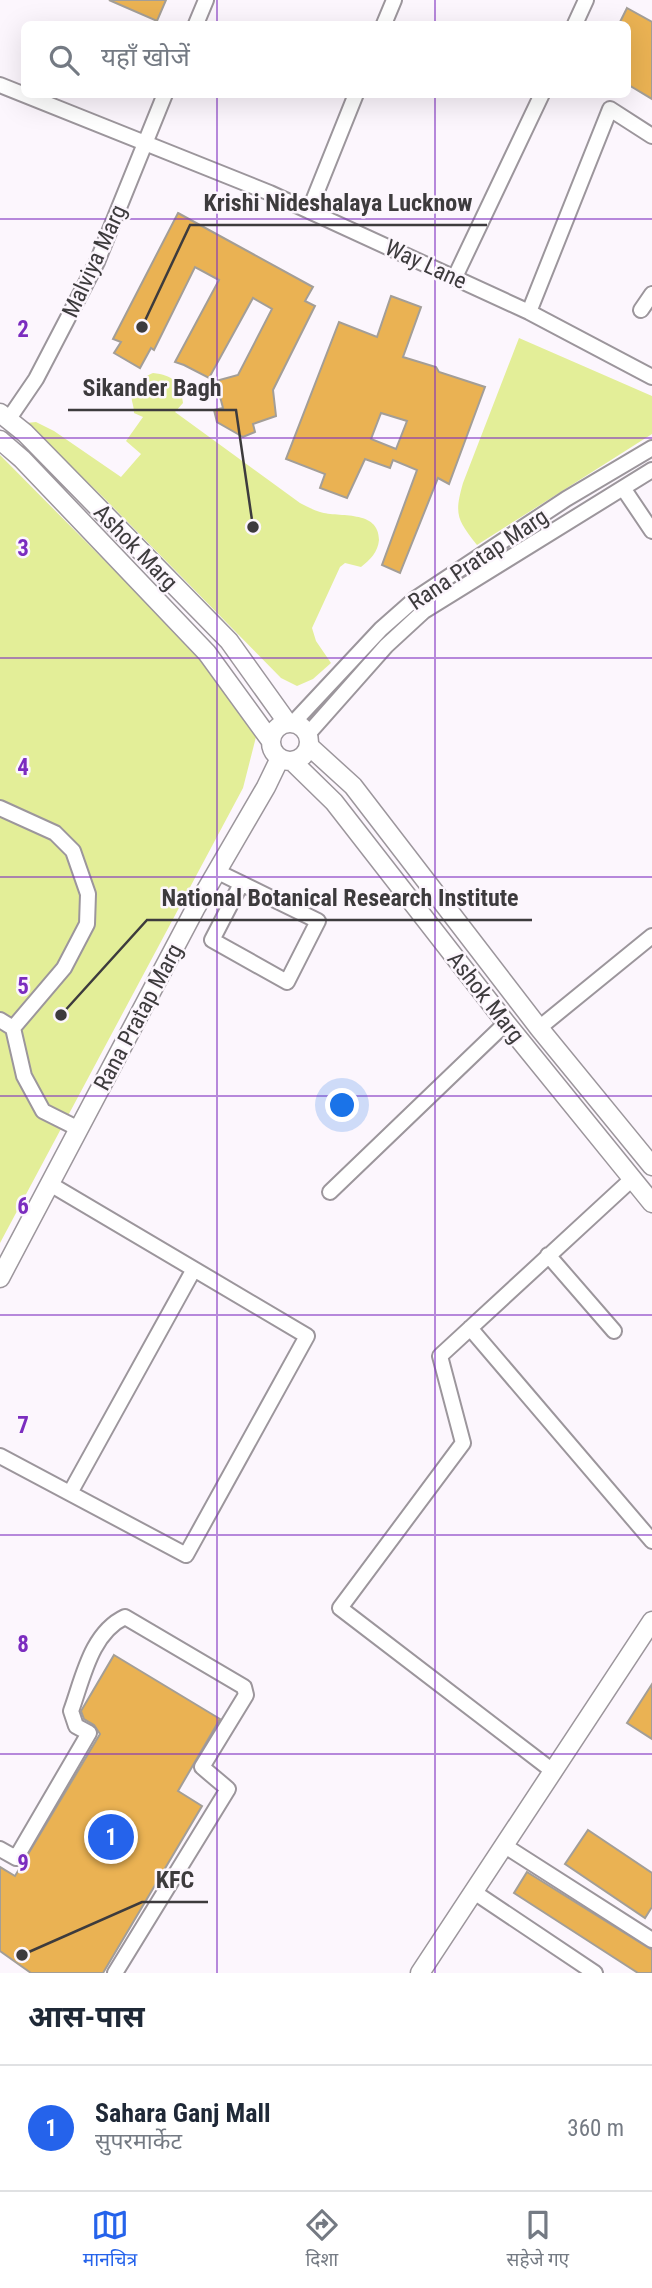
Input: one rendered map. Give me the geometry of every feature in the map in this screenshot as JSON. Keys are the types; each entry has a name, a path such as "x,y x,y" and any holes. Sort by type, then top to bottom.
{"main road":[{"name":"Ashok Marg","path":"4,416 35,443 229,641 290,722"},
{"name":"Ashok Marg","path":"0,440 22,459 207,653 271,741"},
{"path":"290,722 300,725 309,740 303,756 286,760 272,748 271,741 275,729 290,722"},
{"name":"Ashok Marg","path":"309,740 353,786 539,1028 652,1166"},
{"name":"Ashok Marg","path":"286,760 334,802 506,1023 652,1203"},
{"name":"Rana Pratap Marg","path":"0,1278 216,871 266,787 286,760"},
{"path":"420,1973 649,1630"}],"street":[{"path":"197,21 206,0"},
{"path":"385,21 394,0"},
{"path":"576,21 586,0"},
{"name":"Way Lane","path":"0,85 21,93"},
{"name":"Way Lane","path":"32,98 309,211 529,312 652,377"},
{"name":"Malviya Marg","path":"4,416 36,379 97,262 163,98"},
{"path":"309,211 354,98"},
{"name":"Way Lane","path":"455,277 540,98"},
{"path":"529,312 610,109 652,136"},
{"path":"641,310 652,294"},
{"name":"Rana Pratap Marg","path":"290,722 381,629 415,599 566,499 652,448"},
{"name":"Rana Pratap Marg","path":"309,740 386,646 424,611 652,470"},
{"path":"623,488 652,530"},
{"path":"0,808 55,833 73,851 88,894 86,924 64,968 13,1028"},
{"path":"216,871 318,921 287,982 212,940 241,884"},
{"path":"539,1028 652,936"},
{"path":"0,1020 13,1028 24,1076 43,1111 79,1129"},
{"path":"330,1192 506,1023"},
{"path":"554,1772 341,1608 463,1443 440,1356 632,1179"},
{"path":"0,1456 186,1555 307,1336 50,1184"},
{"path":"548,1255 614,1331"},
{"path":"70,1493 194,1269"},
{"path":"470,1328 652,1541"},
{"path":"0,1849 16,1857 89,1733 76,1726 71,1711 99,1638 112,1623 125,1617 244,1687 246,1695 202,1767 228,1789 115,1973"},
{"path":"505,1846 652,1940"},
{"path":"474,1892 594,1973"}],"green space":[{"path":"519,338 652,396 652,434 477,545 459,516 460,494"},
{"path":"153,373 171,378 178,385 183,403 175,412 300,503 328,514 365,519 377,530 379,540 375,552 361,567 345,563 340,567 312,628 316,641 331,663 313,679 297,686 281,678 104,498 26,423 36,422 54,431 121,477 141,454 126,441 143,417 134,413 132,391 141,380"},
{"path":"0,455 216,673 256,737 243,788 0,1243"}],"building":[{"path":"109,0 166,0 157,21"},
{"path":"627,8 652,22 652,99 631,86 631,21 620,21"},
{"path":"178,213 313,287 305,301 315,306 273,390 276,416 253,424 255,432 243,437 217,422 214,410 223,408 216,381 238,375 272,309 253,298 209,378 175,362 219,280 195,267 154,350 151,348 140,368 114,353 121,342 113,339"},
{"path":"391,296 421,307 403,357 485,387 449,484 438,478 400,573 382,565 417,470 393,460 390,468 365,459 347,498 320,488 325,474 286,459 339,322 377,337","holes":["381,413 407,421 396,449 371,439"]},
{"path":"114,1655 220,1719 178,1791 202,1806 103,1973 31,1973 0,1951 0,1867 15,1876 100,1734 94,1725 84,1719 81,1711"},
{"path":"652,1684 652,1739 627,1723"},
{"path":"588,1830 652,1873 652,1907 645,1918 565,1864"},
{"path":"527,1872 652,1950 652,1973 638,1973 514,1893"}],"place":[{"name":"Krishi Nideshalaya Lucknow","path":"142,327"},
{"name":"Sikander Bagh","path":"253,527"},
{"name":"National Botanical Research Institute","path":"61,1015"},
{"name":"Sahara Ganj Mall","path":"111,1837"},
{"name":"KFC","path":"22,1955"}]}
